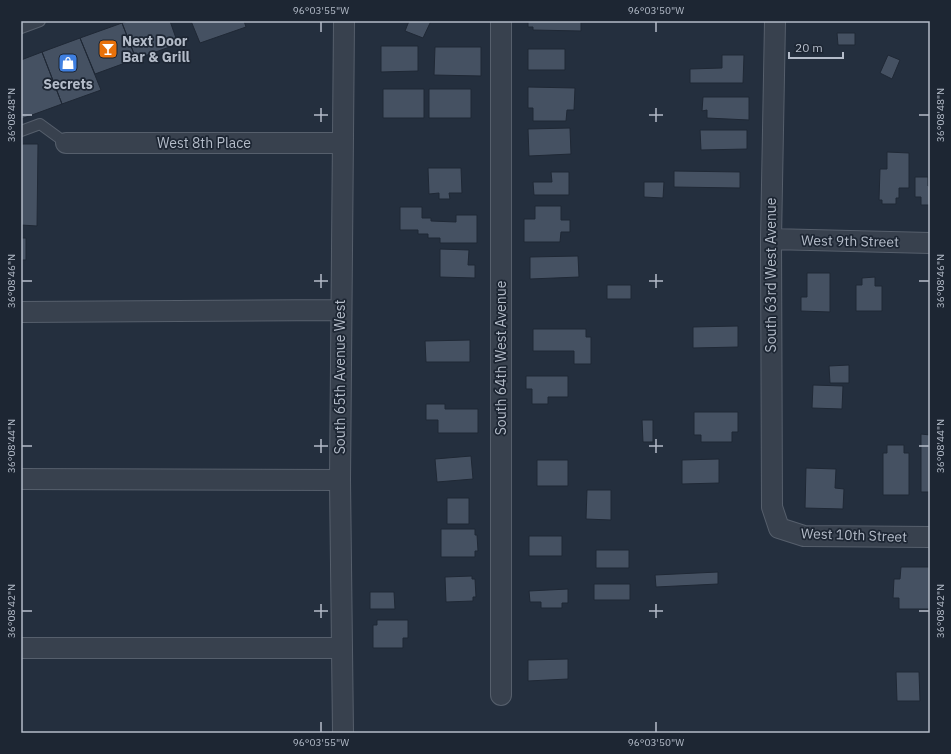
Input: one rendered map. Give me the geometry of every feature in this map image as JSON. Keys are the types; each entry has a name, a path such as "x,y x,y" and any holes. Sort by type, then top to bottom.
{"street":[{"name":"South 65th Avenue West","path":"343,733 340,480 344,21"},
{"name":"South 64th West Avenue","path":"501,21 501,695"},
{"name":"South 63rd West Avenue","path":"774,21 770,239 772,507 779,528"},
{"name":"West 8th Place","path":"66,143 342,143"},
{"name":"West 9th Street","path":"770,239 930,243"},
{"path":"21,312 341,310"},
{"path":"21,479 340,480"},
{"name":"West 10th Street","path":"779,528 804,536 930,537"},
{"path":"21,648 341,648"}],"lane":[{"path":"21,28 35,22"},
{"path":"21,131 40,124 66,143"}],"building":[{"path":"128,21 170,21 178,44 136,59 122,23"},
{"path":"191,21 244,21 246,27 200,43"},
{"path":"409,21 431,21 423,38 405,31"},
{"path":"528,21 581,21 581,31 533,30 533,27 528,27"},
{"name":"Next Door Bar & Grill","path":"122,23 136,59 95,74 80,38"},
{"path":"837,33 855,33 855,45 838,45"},
{"name":"Secrets","path":"80,38 101,90 62,104 42,52"},
{"path":"381,46 418,46 418,71 381,72"},
{"path":"435,47 481,47 481,76 434,75"},
{"path":"528,49 565,49 565,70 528,70"},
{"path":"42,52 62,104 21,119 21,60"},
{"path":"722,55 744,55 743,83 690,83 690,69 722,68"},
{"path":"888,55 900,60 892,79 880,73"},
{"path":"528,87 575,88 574,110 567,110 566,121 533,121 533,108 528,108"},
{"path":"383,89 424,89 424,118 383,118"},
{"path":"429,89 471,89 471,118 429,118"},
{"path":"703,97 749,97 749,120 707,118 707,110 702,111"},
{"path":"570,128 571,154 529,156 528,129"},
{"path":"700,130 747,130 747,149 701,150"},
{"path":"21,144 38,144 37,226 21,225"},
{"path":"887,152 909,153 909,188 899,188 899,198 896,198 896,204 882,204 882,200 879,200 880,169 887,169"},
{"path":"428,168 461,168 462,193 449,193 450,199 439,199 439,193 429,194"},
{"path":"674,171 740,172 740,188 674,187"},
{"path":"551,172 569,172 569,195 534,195 533,182 552,182"},
{"path":"915,177 928,177 928,186 930,186 930,205 921,205 921,197 915,197"},
{"path":"644,182 664,182 663,198 644,197"},
{"path":"535,206 561,206 561,220 570,220 570,232 561,232 560,242 524,242 524,219 535,219"},
{"path":"400,207 422,207 422,218 431,218 431,221 456,222 456,215 477,215 477,243 440,243 440,238 428,238 428,234 418,234 418,230 400,230"},
{"path":"21,238 26,238 26,260 21,260"},
{"path":"440,249 469,250 468,265 475,265 475,278 440,277"},
{"path":"578,256 579,277 530,279 530,257"},
{"path":"807,273 830,273 830,312 801,311 801,297 807,297"},
{"path":"875,277 875,286 882,286 882,311 856,311 856,285 862,285 862,278"},
{"path":"607,285 631,285 631,299 607,299"},
{"path":"738,326 738,347 693,348 693,327"},
{"path":"533,329 586,329 586,337 591,337 591,364 574,364 574,351 533,351"},
{"path":"470,340 470,362 426,362 425,341"},
{"path":"849,365 849,383 830,383 829,366"},
{"path":"526,376 568,376 568,397 548,397 548,404 532,404 532,389 526,389"},
{"path":"813,385 843,386 842,409 812,408"},
{"path":"426,404 445,404 445,409 478,409 478,433 438,433 438,420 426,420"},
{"path":"694,412 738,412 738,432 732,432 732,442 701,442 701,435 694,435"},
{"path":"642,420 653,420 653,442 643,442"},
{"path":"921,434 930,435 930,492 921,492"},
{"path":"887,445 904,445 904,453 909,453 909,495 883,495 883,453 887,453"},
{"path":"471,456 473,479 437,482 435,459"},
{"path":"719,459 719,483 682,484 682,460"},
{"path":"537,460 568,460 568,486 537,486"},
{"path":"806,468 836,469 835,488 844,489 843,509 805,508"},
{"path":"587,490 611,490 611,520 586,519"},
{"path":"447,498 469,498 469,524 447,524"},
{"path":"441,529 475,529 478,551 475,551 475,557 441,557"},
{"path":"529,536 562,536 562,556 529,556"},
{"path":"596,550 629,550 629,568 596,568"},
{"path":"901,567 930,567 930,609 899,609 899,598 893,598 894,579 900,579"},
{"path":"718,572 718,584 656,587 655,575"},
{"path":"472,576 472,579 475,579 476,597 473,597 473,601 446,602 445,577"},
{"path":"594,584 630,584 630,600 594,600"},
{"path":"568,589 568,603 562,603 562,608 541,608 541,602 530,602 529,591"},
{"path":"370,592 394,592 395,609 370,609"},
{"path":"377,620 408,620 408,638 403,638 403,648 373,648 373,625 377,625"},
{"path":"568,659 568,679 528,681 528,660"},
{"path":"896,672 919,672 920,701 897,701"}],"place":[{"name":"Next Door Bar & Grill","path":"108,49"},
{"name":"Secrets","path":"68,63"}]}
